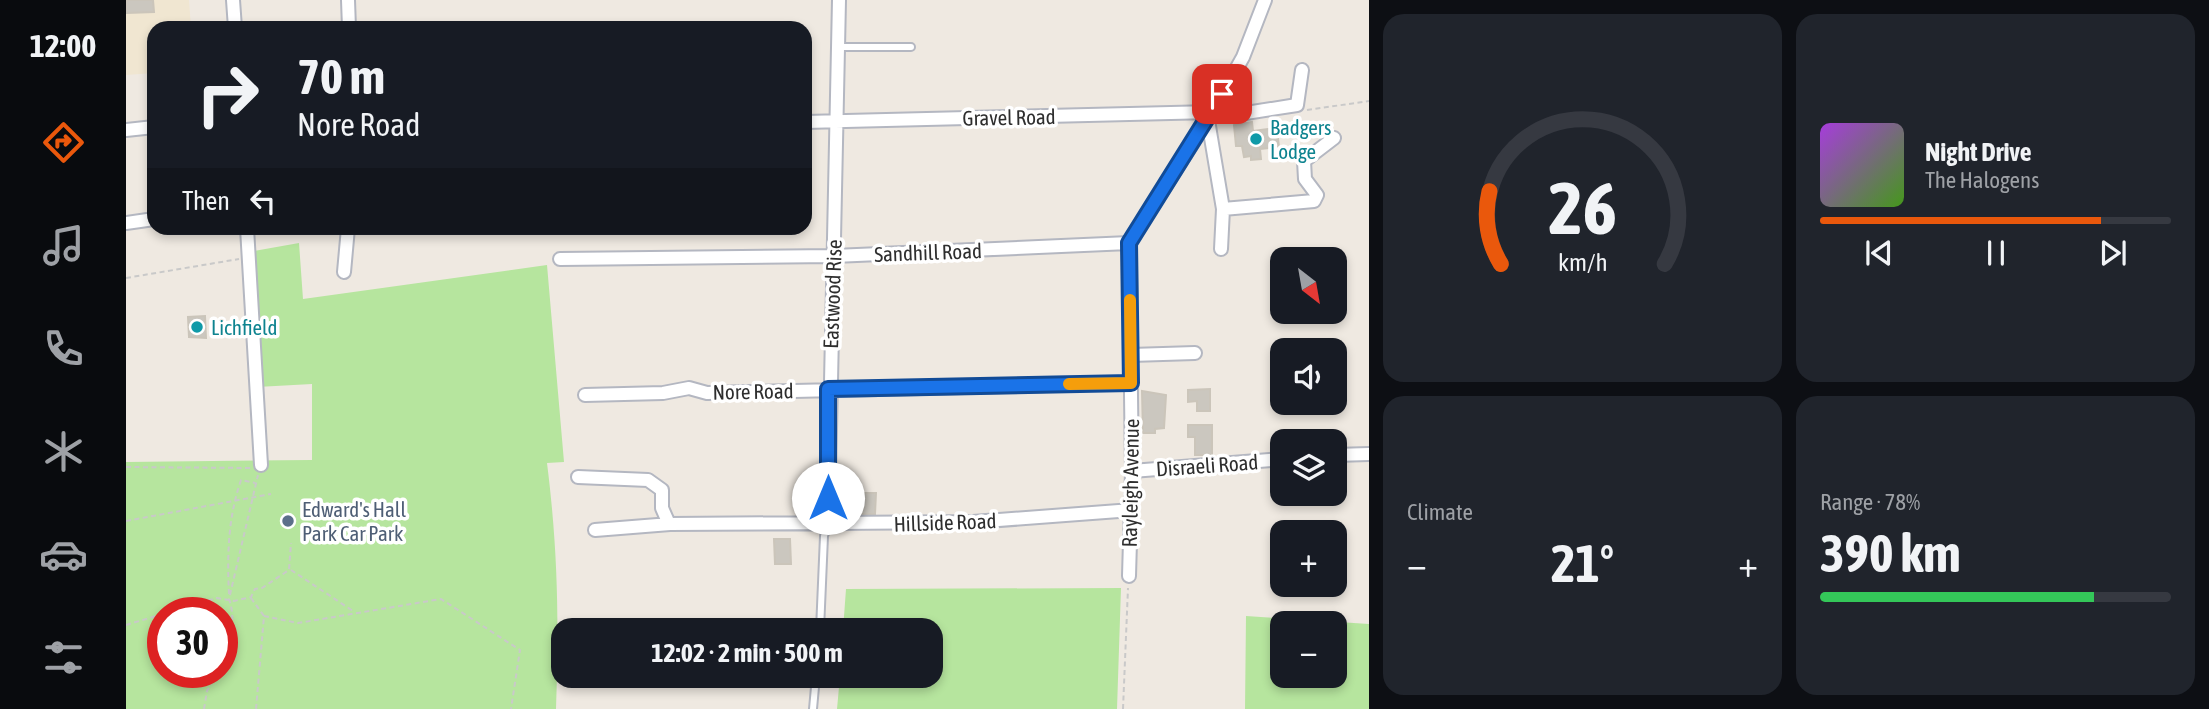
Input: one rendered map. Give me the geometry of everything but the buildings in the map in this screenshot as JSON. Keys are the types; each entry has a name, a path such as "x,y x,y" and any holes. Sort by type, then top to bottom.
{"street":[{"path":"233,0 234,21"},
{"path":"348,0 349,21"},
{"name":"Eastwood Rise","path":"828,525 828,389 834,256 839,0"},
{"path":"1129,243 1210,116 1242,57 1265,0"},
{"name":"Gravel Road","path":"812,122 1227,116 1297,105 1302,70"},
{"path":"1210,116 1223,209 1221,248"},
{"path":"126,130 147,128"},
{"path":"1223,209 1314,201 1317,195 1305,179 1304,160 1334,138"},
{"path":"126,223 147,220"},
{"path":"247,235 261,465"},
{"path":"344,272 342,265 347,235"},
{"name":"Sandhill Road","path":"560,259 834,256 1129,243"},
{"name":"Rayleigh Avenue","path":"1129,243 1132,471 1129,576"},
{"path":"1130,355 1195,353"},
{"name":"Nore Road","path":"585,395 663,393 689,388 707,393 1131,383"},
{"path":"1347,455 1369,454"},
{"name":"Disraeli Road","path":"1132,471 1270,460"},
{"path":"578,477 648,480 662,490 662,508 670,524"},
{"name":"Hillside Road","path":"595,530 670,524 973,522 1132,510"}],"lane":[{"path":"838,47 911,47"},
{"name":"Eastwood Rise","path":"821,618 824,536 828,525"},
{"path":"813,709 815,688"}],"path":[{"path":"126,278 249,257"},
{"path":"229,597 261,465"},
{"path":"126,467 247,468"},
{"path":"229,597 228,535 233,503 241,480 256,483"},
{"path":"126,521 271,494"},
{"path":"304,503 316,504"},
{"path":"251,597 255,589 262,588 289,570 292,543"},
{"path":"289,570 354,612"},
{"name":"Rayleigh Avenue","path":"1123,709 1129,576"},
{"path":"238,600 251,597"},
{"path":"251,597 264,616 256,709"},
{"path":"264,616 298,623 441,599 520,650 511,709"},
{"path":"126,625 147,619"},
{"path":"204,709 209,688"}],"shaded area":[{"path":"126,0 189,0 190,21 147,21 147,74 126,75"}],"green space":[{"path":"299,243 303,299 547,265 564,462 547,463 557,586 557,618 551,618 551,688 556,688 556,709 126,709 126,462 312,460 312,384 257,387 249,252"},
{"path":"1121,588 1117,709 837,709 839,688 943,688 943,618 844,618 846,589"},
{"path":"1246,616 1270,618 1270,688 1347,688 1347,623 1369,624 1369,709 1245,709"}],"slow traffic":[{"path":"1069,384 1131,383 1130,300"}],"place":[{"name":"Badgers Lodge","path":"1256,139"},
{"name":"Lichfield","path":"197,327"},
{"name":"Edward's Hall Park Car Park","path":"288,521"}],"route":[{"path":"828,498 828,389 1131,383 1129,243 1222,94"}]}
